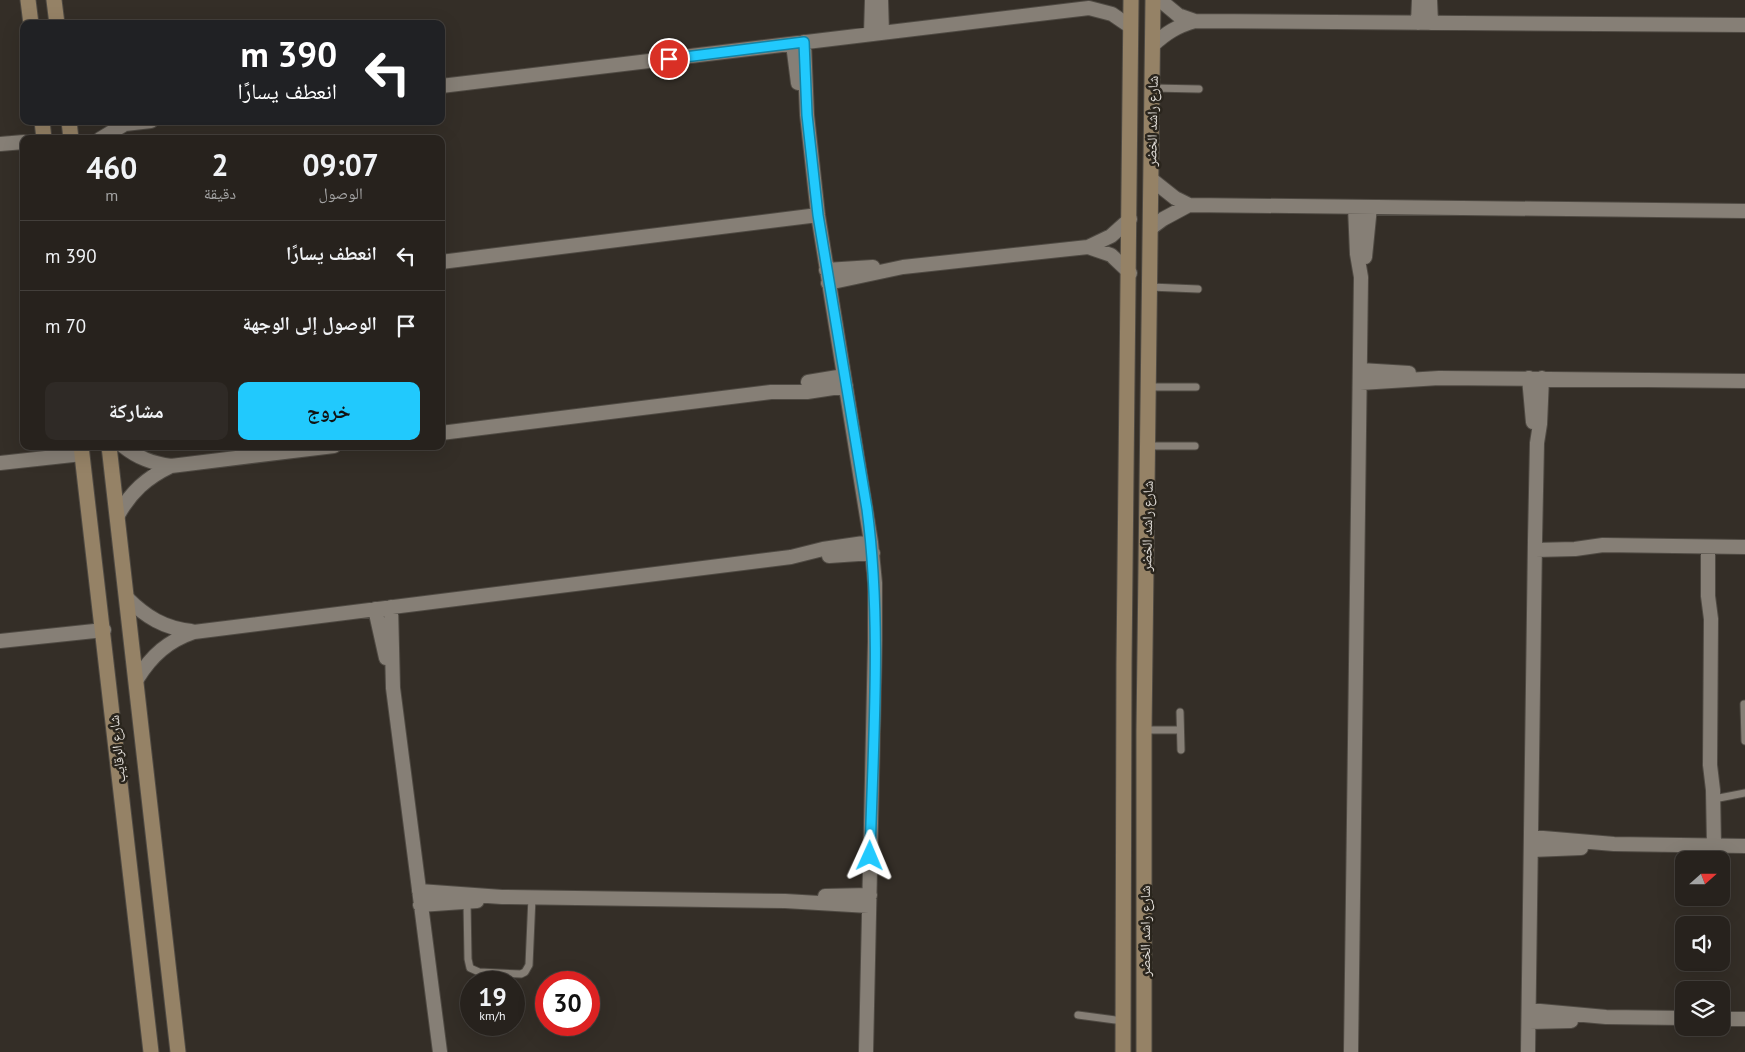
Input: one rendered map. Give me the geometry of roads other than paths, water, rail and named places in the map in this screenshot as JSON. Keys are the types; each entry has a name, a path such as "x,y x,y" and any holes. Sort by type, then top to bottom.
{"street":[{"path":"28,0 30,20"},
{"path":"54,0 56,20"},
{"path":"872,0 876,34"},
{"path":"876,34 881,0"},
{"path":"445,86 1089,8 1105,0"},
{"name":"شارع راشد الخضر","path":"1123,1052 1124,664 1130,273 1131,0"},
{"name":"شارع راشد الخضر","path":"1144,1052 1144,730 1153,0"},
{"path":"1160,0 1178,15 1195,21 1745,25"},
{"path":"1419,0 1424,23"},
{"path":"1424,23 1430,0"},
{"path":"1089,8 1112,14 1131,27"},
{"path":"1153,46 1172,30 1195,21"},
{"path":"799,43 818,215 872,548 875,641 866,1052"},
{"path":"105,135 118,125"},
{"path":"0,144 20,142"},
{"path":"1151,179 1175,198 1189,205 1745,211"},
{"path":"1151,228 1189,205"},
{"path":"1351,1052 1361,277 1355,207"},
{"path":"1361,277 1370,207"},
{"path":"445,262 818,215"},
{"path":"827,277 877,266 904,267 1088,247 1111,236 1130,219"},
{"path":"1088,247 1112,255 1130,273"},
{"path":"1360,377 1415,373 1439,378 1745,381"},
{"path":"1528,1052 1537,443 1533,424 1536,378"},
{"path":"445,433 771,392 796,384 845,381"},
{"path":"0,463 82,450"},
{"name":"شارع الرقايب","path":"82,450 152,1052"},
{"name":"شارع الرقايب","path":"110,450 137,678 178,1052"},
{"path":"128,450 134,455 152,463 171,466 301,450"},
{"path":"118,515 127,499 139,485 154,474 171,466"},
{"path":"1535,545 1582,541 1603,545 1745,547"},
{"path":"1709,845 1714,798 1710,765 1711,620 1716,590 1713,547"},
{"path":"137,678 147,662 160,649 177,638 194,632 791,556 823,549 872,548"},
{"path":"127,598 158,623 194,632"},
{"path":"391,607 393,688 437,1048"},
{"path":"375,609 393,688"},
{"path":"0,641 104,630"},
{"path":"1709,845 1706,794 1710,765"},
{"path":"1531,843 1745,846"},
{"path":"419,898 466,902 502,897"},
{"path":"419,898 532,897 785,901 818,897 870,900"},
{"path":"1529,1016 1675,1018"},
{"path":"1730,1019 1745,1019"}],"lane":[{"path":"1152,88 1199,89"},
{"path":"1150,287 1198,289"},
{"path":"1148,387 1196,388"},
{"path":"1148,446 1195,446"},
{"path":"1744,704 1745,741"},
{"path":"1180,712 1181,750"},
{"path":"1144,730 1180,730"},
{"path":"1714,798 1745,793"},
{"path":"466,902 468,964 470,968 479,972 521,974 525,972 529,965 532,897"},
{"path":"1078,1015 1124,1021"}]}
